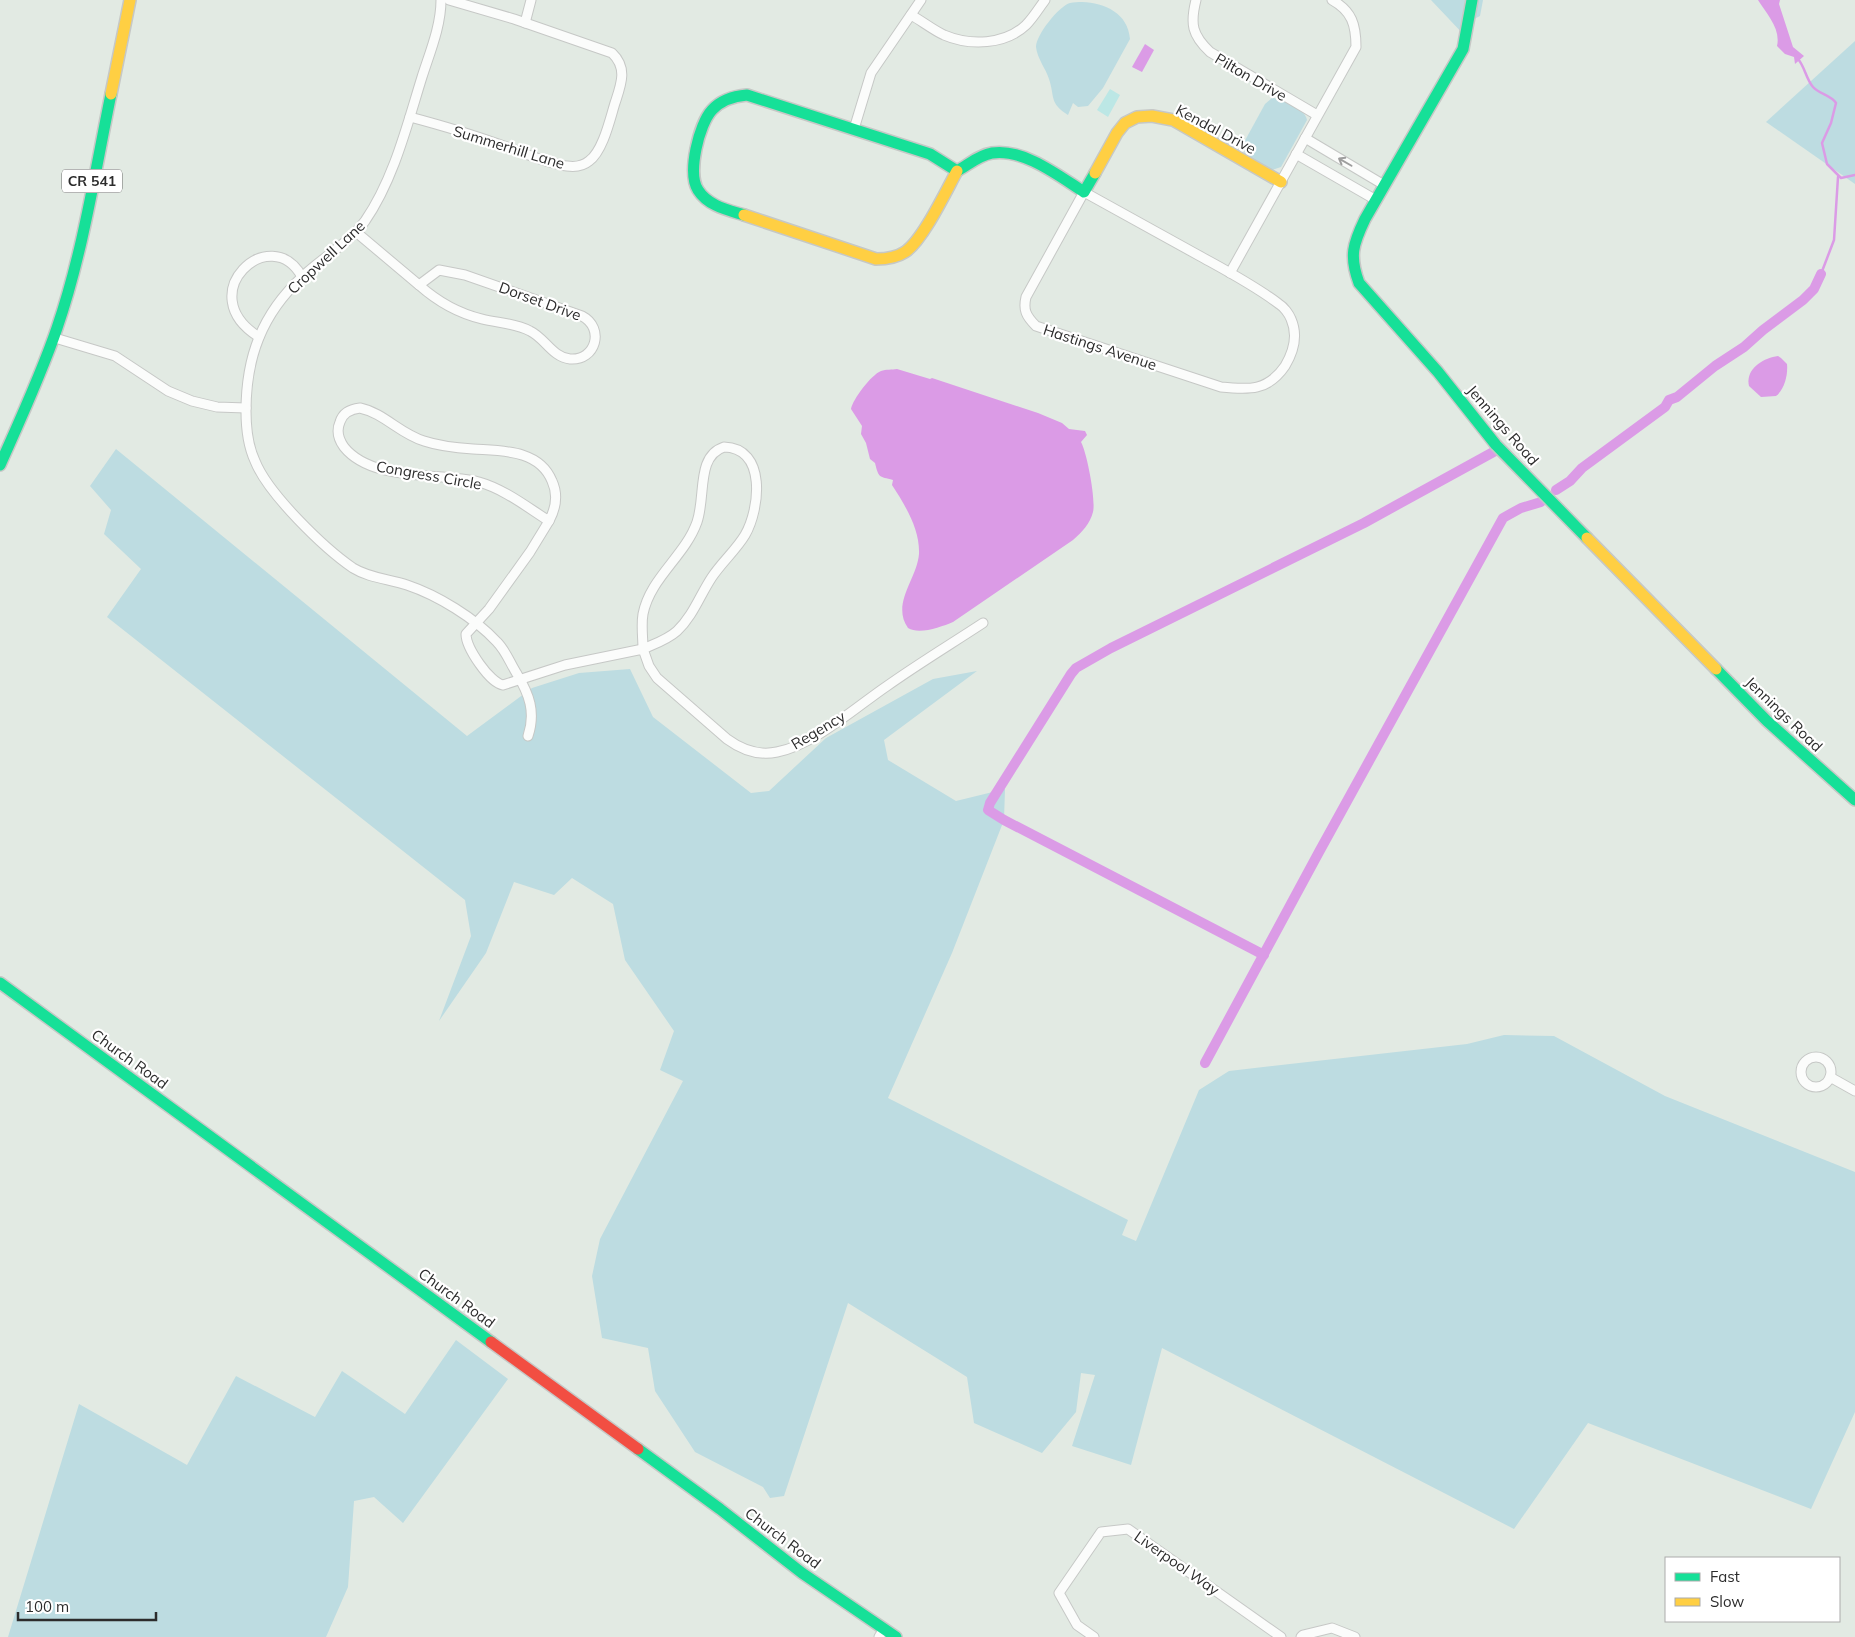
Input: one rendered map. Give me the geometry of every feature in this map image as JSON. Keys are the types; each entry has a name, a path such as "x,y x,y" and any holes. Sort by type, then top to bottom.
{"street":[{"name":"CR 541","path":"0,465 22,420 54,338 80,244 130,0"},
{"name":"Cropwell Lane","path":"441,0 436,33 410,117 384,186 366,219 356,232 291,288 275,308 259,337 249,367 246,408 248,436 255,463 270,486 305,527 354,568 421,590 450,605 475,623 500,646 526,689 532,707 528,736"},
{"name":"Summerhill Lane","path":"410,117 551,162 566,166 582,165 589,161 599,149 621,85 620,64 617,58 606,50 449,0"},
{"path":"526,23 531,0"},
{"path":"854,129 871,73 921,0"},
{"path":"911,15 945,35 979,43 1002,39 1014,34 1027,24 1044,0"},
{"name":"Pilton Drive","path":"1196,0 1192,15 1194,29 1200,43 1210,52 1317,115"},
{"path":"1230,273 1356,47 1353,23 1344,6 1332,0"},
{"name":"Jennings Road","path":"1472,0 1463,49 1359,230 1354,242 1352,256 1354,270 1368,294 1438,372 1496,445 1767,720 1855,800"},
{"path":"957,171 930,154 747,95 735,96 714,107 708,114 691,170 694,184 704,199 714,205 876,259 888,260 900,257 910,250 918,240 957,171 984,156 994,153 1011,153 1026,159 1084,192"},
{"name":"Kendal Drive","path":"1084,192 1117,133 1125,123 1137,117 1152,116 1173,120 1282,182"},
{"path":"1305,138 1384,185"},
{"path":"1296,154 1376,200"},
{"name":"Hastings Avenue","path":"1084,192 1230,273 1282,306 1291,318 1295,334 1295,345 1290,358 1281,371 1270,382 1257,388 1244,390 1221,387 1036,326 1025,314 1026,296 1084,192"},
{"name":"Dorset Drive","path":"356,232 419,285 440,302 466,314 514,324 532,331 553,351 567,358 575,359 589,353 596,339 593,325 589,319 465,275 439,270 419,285"},
{"path":"259,337 244,326 232,306 232,291 246,266 259,258 273,256 291,262 298,269 302,277"},
{"path":"54,338 115,356 168,391 192,401 217,407 246,408"},
{"name":"Congress Circle","path":"475,623 489,609 524,562 549,521 555,506 555,487 546,470 531,457 511,452 423,441 398,430 376,413 360,408 346,412 338,426 340,441 350,453 364,463 392,472 459,478 480,482 499,490 549,521"},
{"path":"475,623 466,634 466,640 488,673 498,684 503,685 565,665 643,649 667,638 690,616 713,574 739,544 747,529 755,504 755,472 746,456 732,447 717,449 708,459 705,466 700,511 692,533 659,580 645,607 642,616 643,649"},
{"name":"Regency","path":"643,649 648,666 658,678 719,733 740,747 755,753 765,754 783,751 817,735 888,685 983,623"},
{"name":"Church Road","path":"0,983 720,1509 882,1633 896,1637"},
{"path":"1830,1077 1855,1092"},
{"name":"Liverpool Way","path":"1094,1637 1077,1624 1059,1593 1102,1532 1128,1529 1281,1637"},
{"path":"1301,1637 1332,1628 1355,1637"}],"shaded area":[{"path":"1431,0 1483,0 1480,16 1468,22 1466,37"},
{"path":"1758,0 1780,0 1779,4 1793,47 1804,56 1795,64 1794,57 1785,54 1777,46 1778,40 1775,28"},
{"path":"1082,2 1107,7 1114,11 1125,22 1130,39 1103,88 1088,106 1078,107 1073,103 1068,115 1055,103 1049,79 1036,47 1040,35 1060,9 1070,3"},
{"path":"1855,41 1855,184 1766,122"},
{"path":"1145,44 1154,50 1142,72 1132,67"},
{"path":"1110,89 1120,95 1108,117 1097,110"},
{"path":"1272,98 1282,99 1293,104 1302,112 1307,120 1281,167 1272,170 1263,167 1249,158 1242,146 1265,104"},
{"path":"1778,356 1787,364 1784,385 1776,396 1761,397 1749,386 1750,374 1756,365"},
{"path":"897,369 932,378 1038,413 1062,423 1069,429 1085,431 1087,435 1081,442 1086,456 1094,506 1090,520 1073,540 953,622 936,628 918,631 908,628 902,610 906,591 914,573 919,554 917,535 907,509 892,485 893,480 880,476 875,463 870,459 866,443 861,434 862,426 851,409 859,394 872,377 881,371"},
{"path":"116,449 467,736 532,688 579,673 630,669 653,717 751,793 769,791 826,738 933,679 977,671 884,740 888,760 956,801 1005,789 1004,820 952,953 888,1098 1128,1220 1122,1235 1136,1241 1199,1090 1229,1071 1467,1044 1504,1035 1554,1036 1665,1096 1855,1172 1855,1412 1811,1509 1588,1423 1514,1529 1162,1348 1131,1465 1072,1446 1095,1375 1081,1373 1076,1412 1042,1453 974,1423 967,1377 848,1303 784,1496 770,1498 763,1487 695,1452 655,1391 648,1348 602,1338 592,1276 600,1239 683,1081 660,1070 674,1031 625,960 613,904 572,878 554,895 514,882 486,953 439,1021 471,936 465,900 107,617 141,569 104,534 111,510 90,486"},
{"path":"456,1340 508,1379 403,1523 374,1497 354,1501 348,1587 326,1637 8,1637 79,1404 187,1465 236,1376 315,1417 342,1371 405,1414"}],"waterway":[{"path":"1798,59 1813,87 1836,103 1831,123 1822,143 1827,164 1841,178 1855,175"},
{"path":"1821,274 1834,240 1838,177"},
{"path":"1556,490 1570,481 1582,468 1665,407 1669,400 1677,397 1803,300 1814,289 1821,274"},
{"path":"1264,955 1004,820 988,810 990,803 1076,668 1111,648 1364,523 1497,450"},
{"path":"1550,495 1556,490"},
{"path":"1205,1063 1503,518 1521,508 1541,502"}],"traffic: fast":[{"path":"1472,0 1463,49 1365,219 1355,243 1354,265 1359,283 1438,372 1496,445 1587,538"},
{"path":"0,465 44,363 66,299 88,212 111,94"},
{"path":"744,215 719,207 702,195 695,182 694,161 699,137 712,110 728,99 747,95 930,154 957,171 983,156 992,153 1004,153 1028,159 1052,171 1084,192 1095,173"},
{"path":"1716,669 1767,721 1855,800"},
{"path":"0,983 491,1342"},
{"path":"638,1449 720,1509 802,1573 896,1637"}],"traffic: slow":[{"path":"111,94 130,0"},
{"path":"1095,173 1117,133 1125,123 1137,117 1152,116 1173,120 1281,182"},
{"path":"744,215 876,259 891,258 905,252 919,237 934,214 957,171"},
{"path":"1587,538 1716,669"}],"traffic: jam":[{"path":"491,1342 638,1449"}]}
